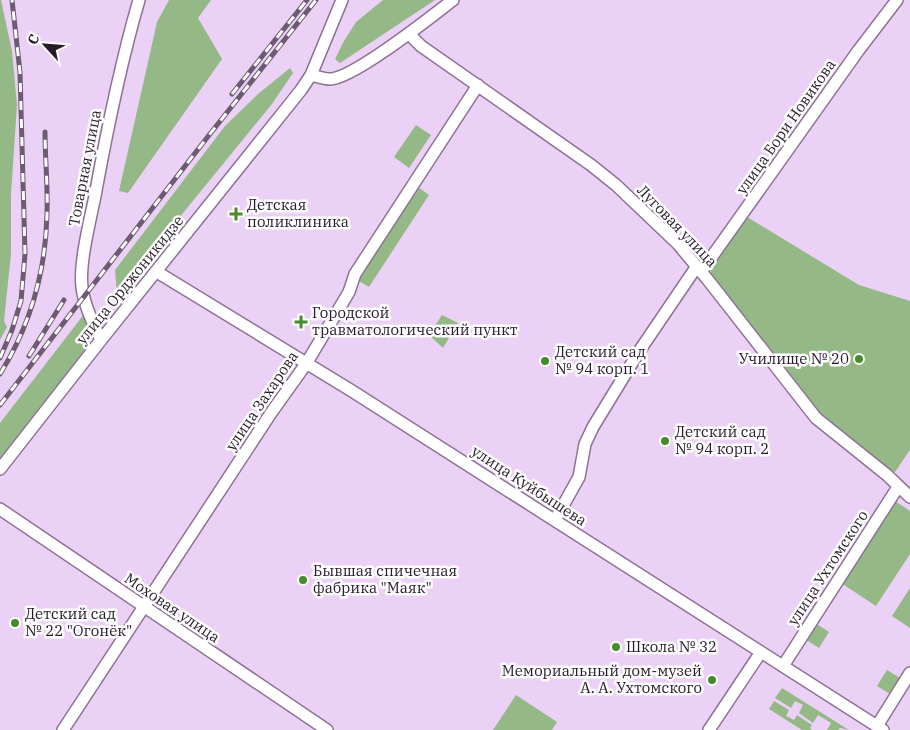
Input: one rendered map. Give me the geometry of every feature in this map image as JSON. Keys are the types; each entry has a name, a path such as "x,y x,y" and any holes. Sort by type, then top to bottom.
{"street":[{"name":"Товарная улица","path":"101,340 91,319 84,296 83,265 91,213 113,102 139,0"},
{"name":"улица Орджоникидзе","path":"0,469 285,110 311,74 342,0"},
{"path":"311,74 330,79 351,71 409,34 453,0"},
{"name":"улица Бори Новикова","path":"555,520 579,478 585,444 593,427 640,350 699,269 737,224 858,51 897,0"},
{"name":"Луговая улица","path":"409,34 422,46 604,175 664,230 699,269 811,412 834,434 887,475 910,497"},
{"name":"улица Захарова","path":"63,730 271,413 306,364 349,292 355,274 478,85"},
{"name":"улица Куйбышева","path":"157,272 352,391 880,728"},
{"name":"улица Ухтомского","path":"783,666 898,487"},
{"name":"Моховая улица","path":"0,509 328,730"},
{"path":"709,730 761,652"},
{"path":"880,728 910,672"}],"green space":[{"path":"0,0 12,51 17,105 11,194 11,254 4,321 7,327 0,340"},
{"path":"169,0 211,0 198,18 222,59 128,193 119,191 157,22"},
{"path":"383,0 435,0 340,63 335,59 356,22"},
{"path":"290,68 293,73 272,104 117,294 115,270 225,126 258,94"},
{"path":"416,125 431,135 409,168 394,157"},
{"path":"418,187 429,195 369,287 357,280"},
{"path":"747,217 859,285 910,301 910,450 895,472 891,471 820,415 711,275 711,268"},
{"path":"85,313 90,336 83,354 0,462 0,423"},
{"path":"442,315 458,323 443,348 429,335"},
{"path":"895,501 910,511 910,554 876,606 841,583"},
{"path":"910,588 910,628 892,616"},
{"path":"815,623 829,632 819,648 805,639"},
{"path":"887,670 900,678 890,694 877,686"},
{"path":"782,688 849,730 840,728 838,730 827,730 831,723 818,715 813,723 799,713 803,705 795,701 791,708 775,698"},
{"path":"516,695 557,722 552,730 493,730"},
{"path":"774,701 789,710 786,716 794,720 797,715 812,725 810,728 812,730 802,730 769,709"}],"railway":[{"path":"0,358 12,330 21,301 25,254 20,72 12,0"},
{"path":"232,94 307,0"},
{"path":"0,405 316,0"},
{"path":"0,374 20,337 40,276 47,213 45,132"},
{"path":"29,356 64,300"}],"place":[{"name":"Детская поликлиника","path":"236,214"},
{"name":"Городской травматологический пункт","path":"301,322"},
{"name":"Училище № 20","path":"859,359"},
{"name":"Детский сад № 94 корп. 1","path":"545,361"},
{"name":"Детский сад № 94 корп. 2","path":"665,441"},
{"name":"Бывшая спичечная фабрика \"Маяк\"","path":"303,580"},
{"name":"Детский сад № 22 \"Огонёк\"","path":"15,623"},
{"name":"Школа № 32","path":"616,647"},
{"name":"Мемориальный дом-музей А. А. Ухтомского","path":"712,680"}]}
